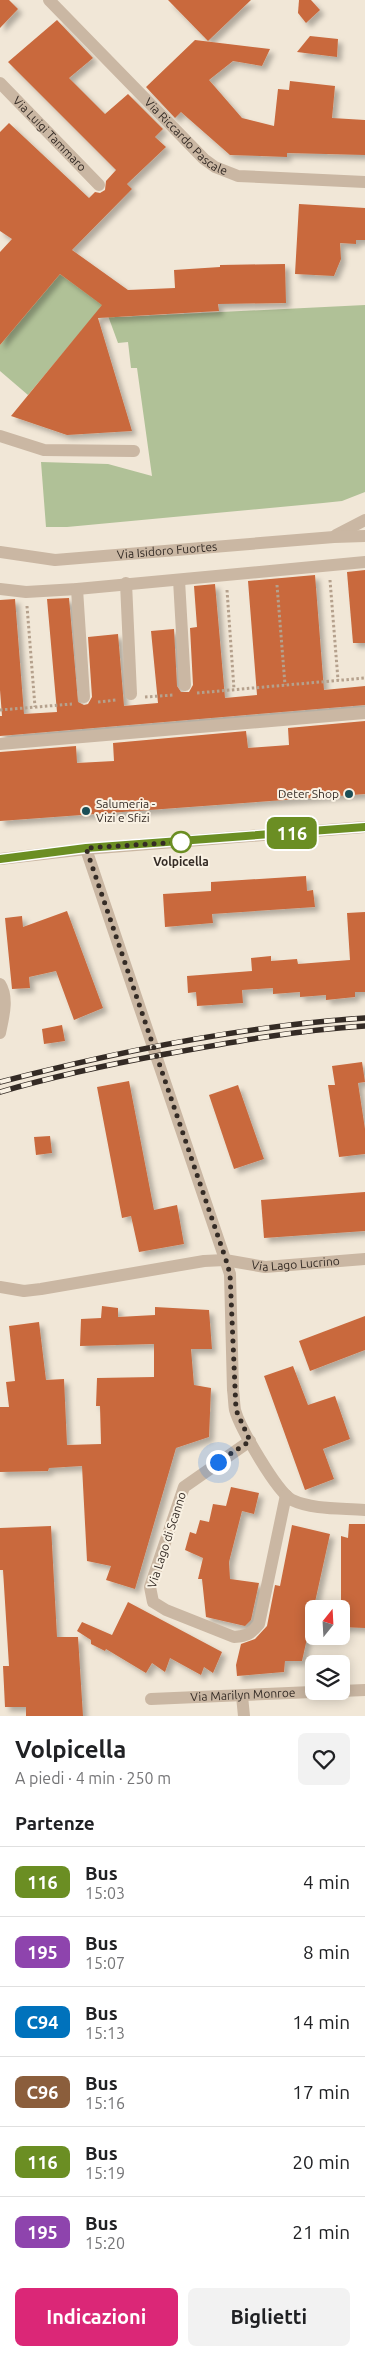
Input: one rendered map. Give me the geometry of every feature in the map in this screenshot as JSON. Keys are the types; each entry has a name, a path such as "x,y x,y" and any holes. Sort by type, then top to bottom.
{"street":[{"name":"Via Riccardo Pascale","path":"49,0 204,159 215,167 238,176 365,182"},
{"name":"Via Luigi Tammaro","path":"0,82 99,185"},
{"path":"0,436 44,450 134,451"},
{"name":"Via Isidoro Fuortes","path":"334,537 365,520"},
{"name":"Via Isidoro Fuortes","path":"0,552 55,560 365,536"},
{"path":"0,589 26,592 77,589 365,562"},
{"path":"178,580 185,685"},
{"path":"126,583 130,694"},
{"path":"77,589 84,697"},
{"path":"0,744 365,713"},
{"path":"0,859 86,848 365,827"},
{"path":"86,848 230,1274 236,1410 250,1441 277,1486 286,1495 299,1503 365,1510"},
{"path":"0,984 4,990 5,1006 0,1034"},
{"name":"Via Lago Lucrino","path":"0,1287 24,1291 41,1289 180,1264 226,1260 265,1267 365,1259"},
{"name":"Via Lago di Scanno","path":"250,1441 184,1487 150,1587 153,1602 166,1610 234,1637 246,1636 252,1632 258,1624 286,1495"},
{"path":"350,1691 365,1690"},
{"name":"Via Marilyn Monroe","path":"151,1699 305,1693"},
{"path":"242,1696 244,1716"}],"path":[{"path":"328,564 338,680"},
{"path":"276,569 285,685"},
{"path":"226,574 234,690"},
{"path":"26,592 35,707"}],"green space":[{"path":"60,274 103,305 28,395 0,371 0,345"},
{"path":"365,305 365,492 342,501 67,527 46,527 41,462 108,464 152,476 137,368 131,368 128,342 118,343 107,313 121,317"}],"building":[{"path":"0,0 9,0 18,9 0,28"},
{"path":"168,0 251,0 208,41"},
{"path":"299,0 311,0 320,10 306,23 298,13"},
{"path":"57,20 93,58 69,78 105,114 128,94 163,129 155,137 166,147 127,184 132,189 72,250 128,290 175,288 174,270 220,267 220,265 285,264 286,303 218,304 219,311 98,318 132,431 67,435 11,416 102,305 60,274 0,345 0,252 12,239 0,231 0,132 9,123 89,198 95,192 100,193 105,190 106,181 116,170 8,62"},
{"path":"310,36 338,39 337,57 297,52"},
{"path":"195,40 270,49 262,66 233,61 209,80 242,118 274,126 278,89 289,90 290,81 335,86 332,118 365,120 365,155 287,153 287,157 230,155 181,112 175,118 146,87"},
{"path":"299,204 365,208 365,240 356,240 356,244 340,243 341,259 334,276 295,274"},
{"path":"365,570 365,643 353,643 347,572"},
{"path":"315,575 324,690 365,686 365,705 0,736 0,716 2,716 0,690 0,600 15,599 24,714 57,712 47,599 69,598 78,702 84,705 88,704 92,697 88,637 118,634 124,706 158,703 151,631 174,629 177,686 181,692 189,692 193,685 190,628 197,627 194,586 215,584 225,698 257,695 248,581"},
{"path":"365,721 365,794 0,821 0,752 76,746 77,763 114,761 113,743 246,731 248,748 289,745 288,728"},
{"path":"306,876 307,891 313,890 315,907 212,914 213,923 165,927 163,894 211,891 211,882"},
{"path":"67,911 103,1008 74,1020 56,971 29,977 30,988 12,989 5,918 22,916 23,927"},
{"path":"365,912 365,992 355,992 355,997 326,1000 326,995 300,997 300,992 273,994 273,988 242,990 243,1003 197,1006 196,992 188,993 187,976 252,971 251,958 271,956 271,961 297,959 298,964 350,960 347,913"},
{"path":"62,1025 65,1041 44,1044 42,1029"},
{"path":"362,1062 365,1082 358,1083 365,1129 365,1154 339,1157 328,1085 335,1085 332,1066"},
{"path":"129,1081 154,1210 177,1205 184,1244 139,1252 131,1216 122,1218 97,1087"},
{"path":"238,1085 264,1159 234,1169 209,1095"},
{"path":"50,1136 52,1153 36,1155 34,1137"},
{"path":"365,1192 365,1231 264,1238 261,1200"},
{"path":"102,1306 118,1308 118,1317 155,1315 155,1307 209,1310 212,1349 191,1349 194,1385 211,1388 209,1437 176,1448 135,1589 106,1580 111,1566 87,1561 82,1466 49,1468 48,1471 0,1472 0,1407 9,1407 6,1382 15,1381 9,1326 39,1322 46,1380 64,1379 67,1445 101,1444 100,1406 96,1406 97,1378 154,1377 154,1344 80,1346 81,1319 101,1318"},
{"path":"365,1316 365,1350 310,1371 299,1341"},
{"path":"293,1366 308,1405 335,1396 350,1439 323,1449 334,1479 305,1490 264,1376"},
{"path":"231,1487 259,1493 254,1514 242,1511 229,1562 230,1579 259,1583 251,1620 245,1626 206,1617 202,1579 198,1579 203,1558 185,1550 190,1532 196,1534 200,1520 209,1522 213,1504 226,1506"},
{"path":"349,1524 365,1524 365,1628 350,1627 350,1600 341,1600 341,1536 348,1538"},
{"path":"292,1525 330,1534 315,1600 305,1600 306,1645 302,1661 285,1661 284,1672 237,1676 236,1665 241,1644 255,1639 267,1626 275,1585 280,1586"},
{"path":"51,1526 57,1637 78,1637 83,1716 26,1716 26,1707 5,1707 3,1666 9,1666 3,1570 0,1570 0,1528"},
{"path":"128,1602 222,1652 213,1673 204,1667 201,1675 170,1658 165,1672 152,1663 146,1673 106,1649 105,1651 91,1644 91,1640 77,1631 82,1622 112,1635"}],"railway":[{"path":"0,1082 90,1060 181,1041 273,1027 365,1018"},
{"path":"0,1092 125,1062 240,1041 290,1033 365,1026"}],"bus line":[{"name":"116","path":"0,859 86,848 365,827"}],"place":[{"name":"Deter Shop","path":"349,794"},
{"name":"Salumeria - Vizi e Sfizi","path":"86,811"},
{"name":"Volpicella","path":"181,842"}],"route":[{"path":"181,842 86,848 230,1274 236,1410 243,1430 250,1441 218,1462"}]}
